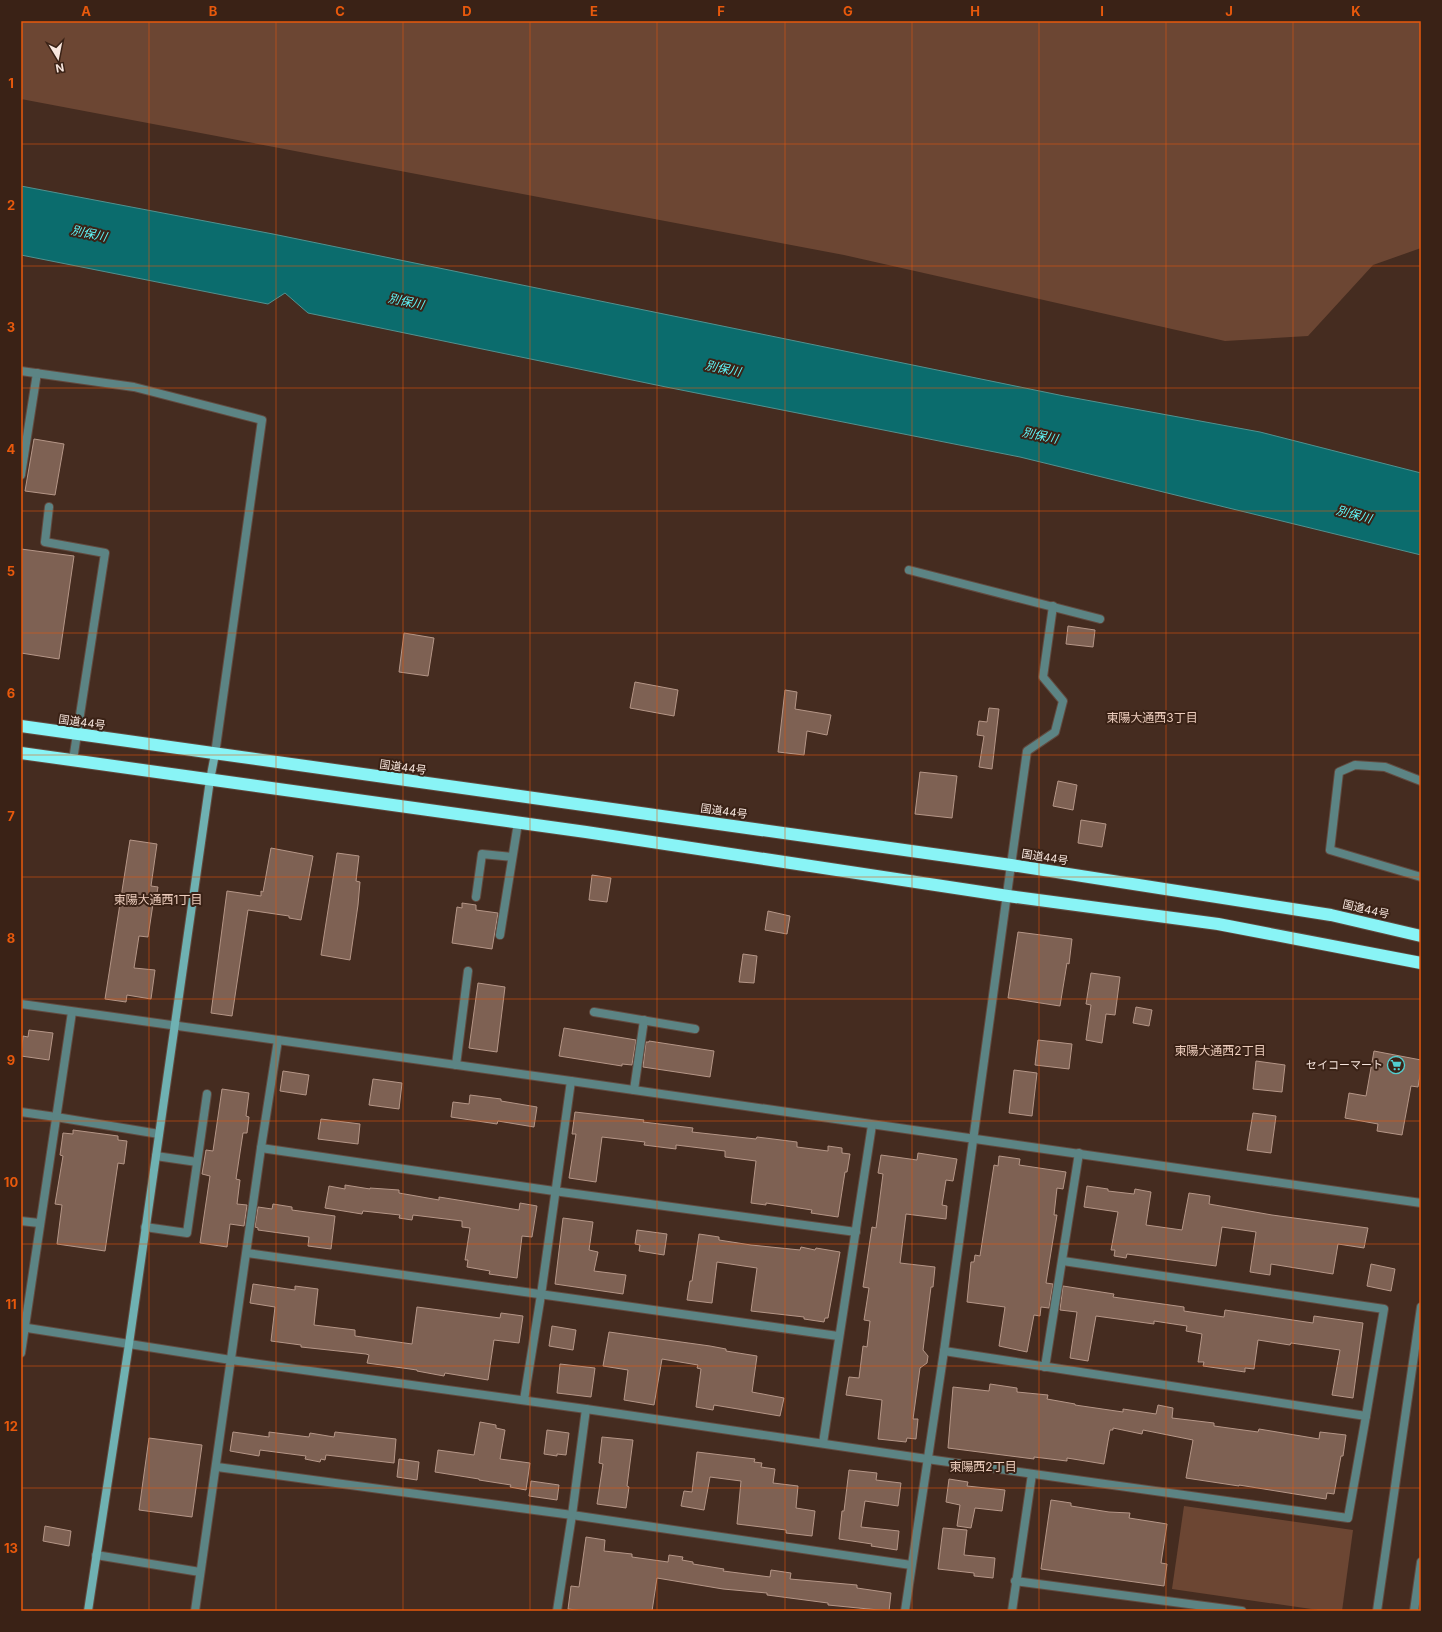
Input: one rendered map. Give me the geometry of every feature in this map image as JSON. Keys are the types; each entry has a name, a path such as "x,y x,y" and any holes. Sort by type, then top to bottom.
{"highway":[{"name":"国道44号","path":"21,726 1011,865 1331,915 1421,936"},
{"path":"21,753 518,823 1008,896 1218,924 1421,963"}],"street":[{"path":"21,371 134,387 262,420 129,1344 88,1611"},
{"path":"21,475 38,373"},
{"path":"49,507 46,542 105,553 73,760"},
{"path":"909,570 1100,619"},
{"path":"905,1611 944,1351 1027,751 1055,732 1063,702 1043,677 1053,606"},
{"path":"1421,781 1386,767 1355,765 1339,772 1330,850 1421,877"},
{"path":"500,934 518,823"},
{"path":"476,897 482,854 512,857"},
{"path":"456,1065 468,971"},
{"path":"21,1004 1079,1153 1421,1203"},
{"path":"21,1353 23,1327 72,1012"},
{"path":"594,1012 695,1028"},
{"path":"634,1090 644,1020"},
{"path":"195,1611 217,1467 261,1148 278,1040"},
{"path":"524,1400 541,1295 554,1191 571,1081"},
{"path":"145,1227 187,1233 207,1094"},
{"path":"21,1112 159,1134"},
{"path":"823,1443 838,1336 856,1232 872,1125"},
{"path":"261,1148 554,1191 856,1232"},
{"path":"1045,1367 1079,1153"},
{"path":"156,1156 197,1162"},
{"path":"21,1221 39,1223"},
{"path":"247,1253 838,1336"},
{"path":"23,1327 231,1360 524,1400 823,1443 927,1460 1348,1518 1384,1309 1063,1261"},
{"path":"1377,1611 1421,1307"},
{"path":"944,1351 1366,1416"},
{"path":"557,1611 572,1515 586,1409"},
{"path":"217,1467 572,1515 911,1565"},
{"path":"1012,1611 1015,1581 1032,1474"},
{"path":"96,1555 200,1572"},
{"path":"1414,1611 1421,1562"},
{"path":"1015,1581 1242,1611"}],"shaded area":[{"path":"21,21 1421,21 1421,248 1373,265 1308,336 1225,341 844,255 21,99"},
{"path":"1184,1506 1353,1530 1342,1611 1325,1611 1172,1589"}],"water":[{"name":"別保川","path":"21,186 273,234 1064,396 1260,432 1421,473 1421,555 1020,457 666,387 308,313 285,293 268,304 21,255"}],"building":[{"path":"34,439 64,444 55,495 25,491"},
{"path":"21,549 74,556 59,659 21,653"},
{"path":"1068,626 1095,630 1093,647 1066,644"},
{"path":"404,633 434,638 428,676 399,672"},
{"path":"635,682 678,690 674,716 630,708"},
{"path":"785,690 797,692 795,709 831,715 827,735 807,731 804,755 778,752"},
{"path":"989,708 999,709 992,769 979,767 984,736 977,735 979,721 987,722"},
{"path":"920,772 957,776 952,818 915,814"},
{"path":"1058,781 1077,785 1073,810 1053,806"},
{"path":"1081,820 1106,824 1102,847 1078,843"},
{"path":"130,840 157,844 151,886 158,887 155,904 153,904 148,937 139,936 134,968 155,970 151,999 127,995 126,1002 105,999"},
{"path":"271,848 313,856 301,920 289,918 289,916 248,910 232,1016 211,1013 227,891 261,896"},
{"path":"337,853 359,856 356,881 360,882 350,960 321,955"},
{"path":"592,875 611,878 607,902 589,900"},
{"path":"462,903 476,905 476,910 498,913 492,949 452,943 457,907 462,908"},
{"path":"768,911 790,916 787,934 765,930"},
{"path":"1018,932 1072,939 1069,964 1067,963 1060,1006 1008,998"},
{"path":"743,954 757,956 754,983 739,982"},
{"path":"1091,973 1120,977 1115,1015 1106,1014 1102,1043 1086,1040 1091,1005 1086,1004"},
{"path":"478,983 505,987 497,1052 469,1048"},
{"path":"1136,1007 1152,1010 1149,1026 1133,1023"},
{"path":"564,1028 636,1040 632,1065 622,1064 622,1066 559,1056"},
{"path":"29,1030 53,1033 49,1060 21,1056 23,1036 28,1037"},
{"path":"1038,1040 1072,1044 1069,1069 1035,1065"},
{"path":"649,1041 714,1051 710,1077 643,1067 646,1042"},
{"path":"1374,1051 1421,1060 1418,1087 1411,1086 1402,1135 1377,1131 1378,1124 1345,1118 1349,1093 1366,1096"},
{"path":"1256,1061 1285,1065 1282,1092 1253,1089"},
{"path":"1014,1070 1037,1073 1032,1116 1009,1113"},
{"path":"283,1071 309,1075 306,1095 280,1091"},
{"path":"373,1079 402,1083 399,1109 369,1105"},
{"path":"222,1089 249,1093 246,1116 249,1117 247,1133 243,1133 236,1179 240,1180 237,1204 247,1205 244,1226 230,1224 227,1247 200,1243 210,1176 202,1174 206,1150 213,1151"},
{"path":"470,1095 501,1099 501,1101 537,1107 534,1127 498,1121 497,1124 451,1117 453,1102 469,1104"},
{"path":"575,1112 644,1120 643,1122 693,1128 692,1132 797,1142 797,1147 828,1151 828,1146 842,1148 842,1153 850,1154 847,1172 845,1172 838,1217 811,1213 812,1210 766,1203 766,1205 751,1203 756,1161 725,1157 725,1151 676,1145 676,1149 644,1145 645,1142 602,1137 596,1182 569,1178 576,1134 572,1134"},
{"path":"1253,1113 1276,1116 1271,1153 1247,1150"},
{"path":"321,1119 360,1124 358,1144 318,1139"},
{"path":"73,1130 118,1136 118,1140 127,1141 124,1164 118,1163 105,1251 57,1244 62,1205 55,1204 63,1156 60,1155 63,1133 73,1134"},
{"path":"918,1153 957,1159 953,1181 946,1180 942,1205 947,1206 946,1219 906,1214 900,1263 935,1267 923,1350 928,1356 927,1363 920,1368 913,1419 918,1419 916,1439 907,1438 906,1442 878,1439 882,1400 846,1395 849,1377 859,1378 863,1346 867,1347 870,1321 864,1320 869,1288 863,1287 872,1227 876,1228 883,1174 878,1173 881,1155 917,1160"},
{"path":"999,1156 1020,1159 1019,1165 1066,1172 1063,1189 1057,1188 1054,1215 1057,1215 1046,1283 1053,1284 1049,1308 1041,1307 1040,1316 1034,1315 1027,1352 999,1346 1005,1307 967,1302 971,1262 974,1262 975,1255 980,1256 994,1165 998,1166"},
{"path":"345,1185 370,1189 399,1190 399,1193 439,1200 439,1197 519,1210 520,1203 537,1206 532,1237 522,1236 517,1278 489,1274 490,1271 467,1267 468,1260 465,1260 470,1228 462,1227 462,1221 413,1215 412,1220 399,1218 400,1215 363,1211 362,1214 325,1208 329,1186 345,1189"},
{"path":"1087,1186 1108,1189 1108,1191 1134,1194 1135,1189 1151,1192 1146,1225 1182,1230 1189,1193 1210,1196 1209,1204 1272,1215 1368,1228 1364,1248 1338,1244 1333,1274 1271,1264 1270,1275 1250,1272 1256,1232 1222,1227 1216,1266 1127,1254 1126,1258 1114,1256 1115,1250 1111,1250 1118,1212 1084,1207"},
{"path":"273,1204 292,1207 292,1210 335,1216 331,1249 308,1246 309,1237 258,1230 258,1228 255,1227 258,1207 272,1209"},
{"path":"563,1218 593,1222 589,1250 598,1252 594,1271 626,1275 623,1294 555,1284"},
{"path":"637,1230 667,1234 664,1255 639,1251 640,1245 635,1244"},
{"path":"699,1234 719,1237 719,1240 751,1245 800,1250 801,1247 815,1250 816,1248 840,1252 828,1318 825,1318 824,1322 804,1319 804,1317 751,1311 757,1268 717,1262 712,1303 687,1300 690,1281 692,1281"},
{"path":"1371,1264 1395,1269 1391,1291 1367,1286"},
{"path":"253,1284 295,1290 295,1286 318,1289 314,1325 355,1330 355,1336 412,1344 417,1307 500,1318 501,1313 523,1316 519,1343 494,1340 488,1380 445,1373 444,1376 417,1370 367,1363 369,1355 366,1354 301,1347 301,1345 271,1341 275,1307 250,1303"},
{"path":"1063,1286 1114,1294 1113,1297 1184,1307 1184,1311 1224,1317 1225,1310 1313,1323 1314,1316 1363,1323 1353,1398 1332,1395 1340,1350 1258,1340 1254,1369 1245,1368 1245,1372 1203,1366 1204,1362 1198,1362 1202,1334 1186,1331 1187,1326 1154,1321 1154,1324 1096,1316 1088,1361 1070,1358 1077,1312 1060,1310"},
{"path":"552,1326 576,1330 573,1350 549,1346"},
{"path":"609,1332 710,1346 726,1349 726,1351 757,1356 752,1392 784,1398 780,1416 714,1405 713,1410 696,1407 701,1369 697,1368 698,1365 662,1359 654,1405 624,1400 628,1370 603,1366"},
{"path":"560,1364 595,1368 591,1397 557,1393"},
{"path":"990,1384 1017,1388 1017,1392 1048,1395 1047,1399 1075,1405 1123,1412 1123,1409 1156,1414 1158,1405 1173,1408 1172,1418 1214,1423 1214,1426 1258,1432 1259,1429 1319,1439 1320,1432 1346,1435 1343,1456 1341,1456 1334,1494 1327,1493 1326,1499 1186,1478 1193,1440 1143,1430 1142,1434 1113,1428 1113,1430 1110,1430 1104,1464 1067,1458 1067,1461 1034,1457 1034,1459 948,1448 953,1387 989,1391"},
{"path":"480,1422 496,1425 496,1428 505,1430 500,1459 530,1463 526,1490 510,1487 511,1485 435,1472 438,1450 474,1455"},
{"path":"547,1430 569,1433 566,1455 557,1454 557,1456 544,1454"},
{"path":"233,1432 269,1437 269,1432 309,1437 310,1433 334,1437 335,1432 396,1439 394,1463 326,1455 325,1460 321,1459 320,1462 305,1459 306,1456 260,1450 259,1456 230,1451"},
{"path":"602,1437 633,1440 627,1486 629,1487 626,1508 597,1504 603,1464 599,1463"},
{"path":"149,1438 202,1445 192,1517 139,1510"},
{"path":"697,1452 755,1459 754,1462 762,1463 761,1467 775,1469 773,1483 798,1486 796,1508 815,1511 812,1536 786,1533 786,1530 737,1524 741,1481 710,1477 704,1510 681,1506 684,1491 692,1492"},
{"path":"399,1459 419,1462 417,1480 397,1477"},
{"path":"849,1470 877,1473 876,1480 901,1483 898,1506 865,1501 861,1527 899,1531 897,1550 871,1546 872,1544 839,1539"},
{"path":"949,1479 968,1482 967,1486 1005,1490 1002,1511 975,1508 971,1528 957,1526 960,1505 946,1502"},
{"path":"531,1481 559,1485 557,1500 529,1496"},
{"path":"1051,1500 1071,1503 1071,1506 1109,1512 1130,1513 1129,1518 1167,1524 1161,1563 1167,1564 1164,1586 1041,1569"},
{"path":"45,1526 71,1531 69,1546 43,1541"},
{"path":"943,1528 967,1530 964,1555 995,1558 993,1578 974,1576 974,1573 938,1569"},
{"path":"586,1537 605,1540 604,1551 632,1554 632,1557 668,1562 669,1555 683,1557 682,1560 693,1562 693,1564 724,1569 723,1571 770,1577 771,1570 791,1573 790,1579 857,1585 857,1588 891,1593 889,1611 828,1605 828,1603 767,1595 767,1593 723,1589 657,1578 652,1611 584,1611 568,1609 571,1586 579,1587"}],"place":[{"name":"セイコーマート","path":"1396,1065"}],"district":[{"name":"東陽大通西3丁目","path":"1152,717"},
{"name":"東陽大通西1丁目","path":"158,899"},
{"name":"東陽大通西2丁目","path":"1220,1050"},
{"name":"東陽西2丁目","path":"983,1466"}]}
